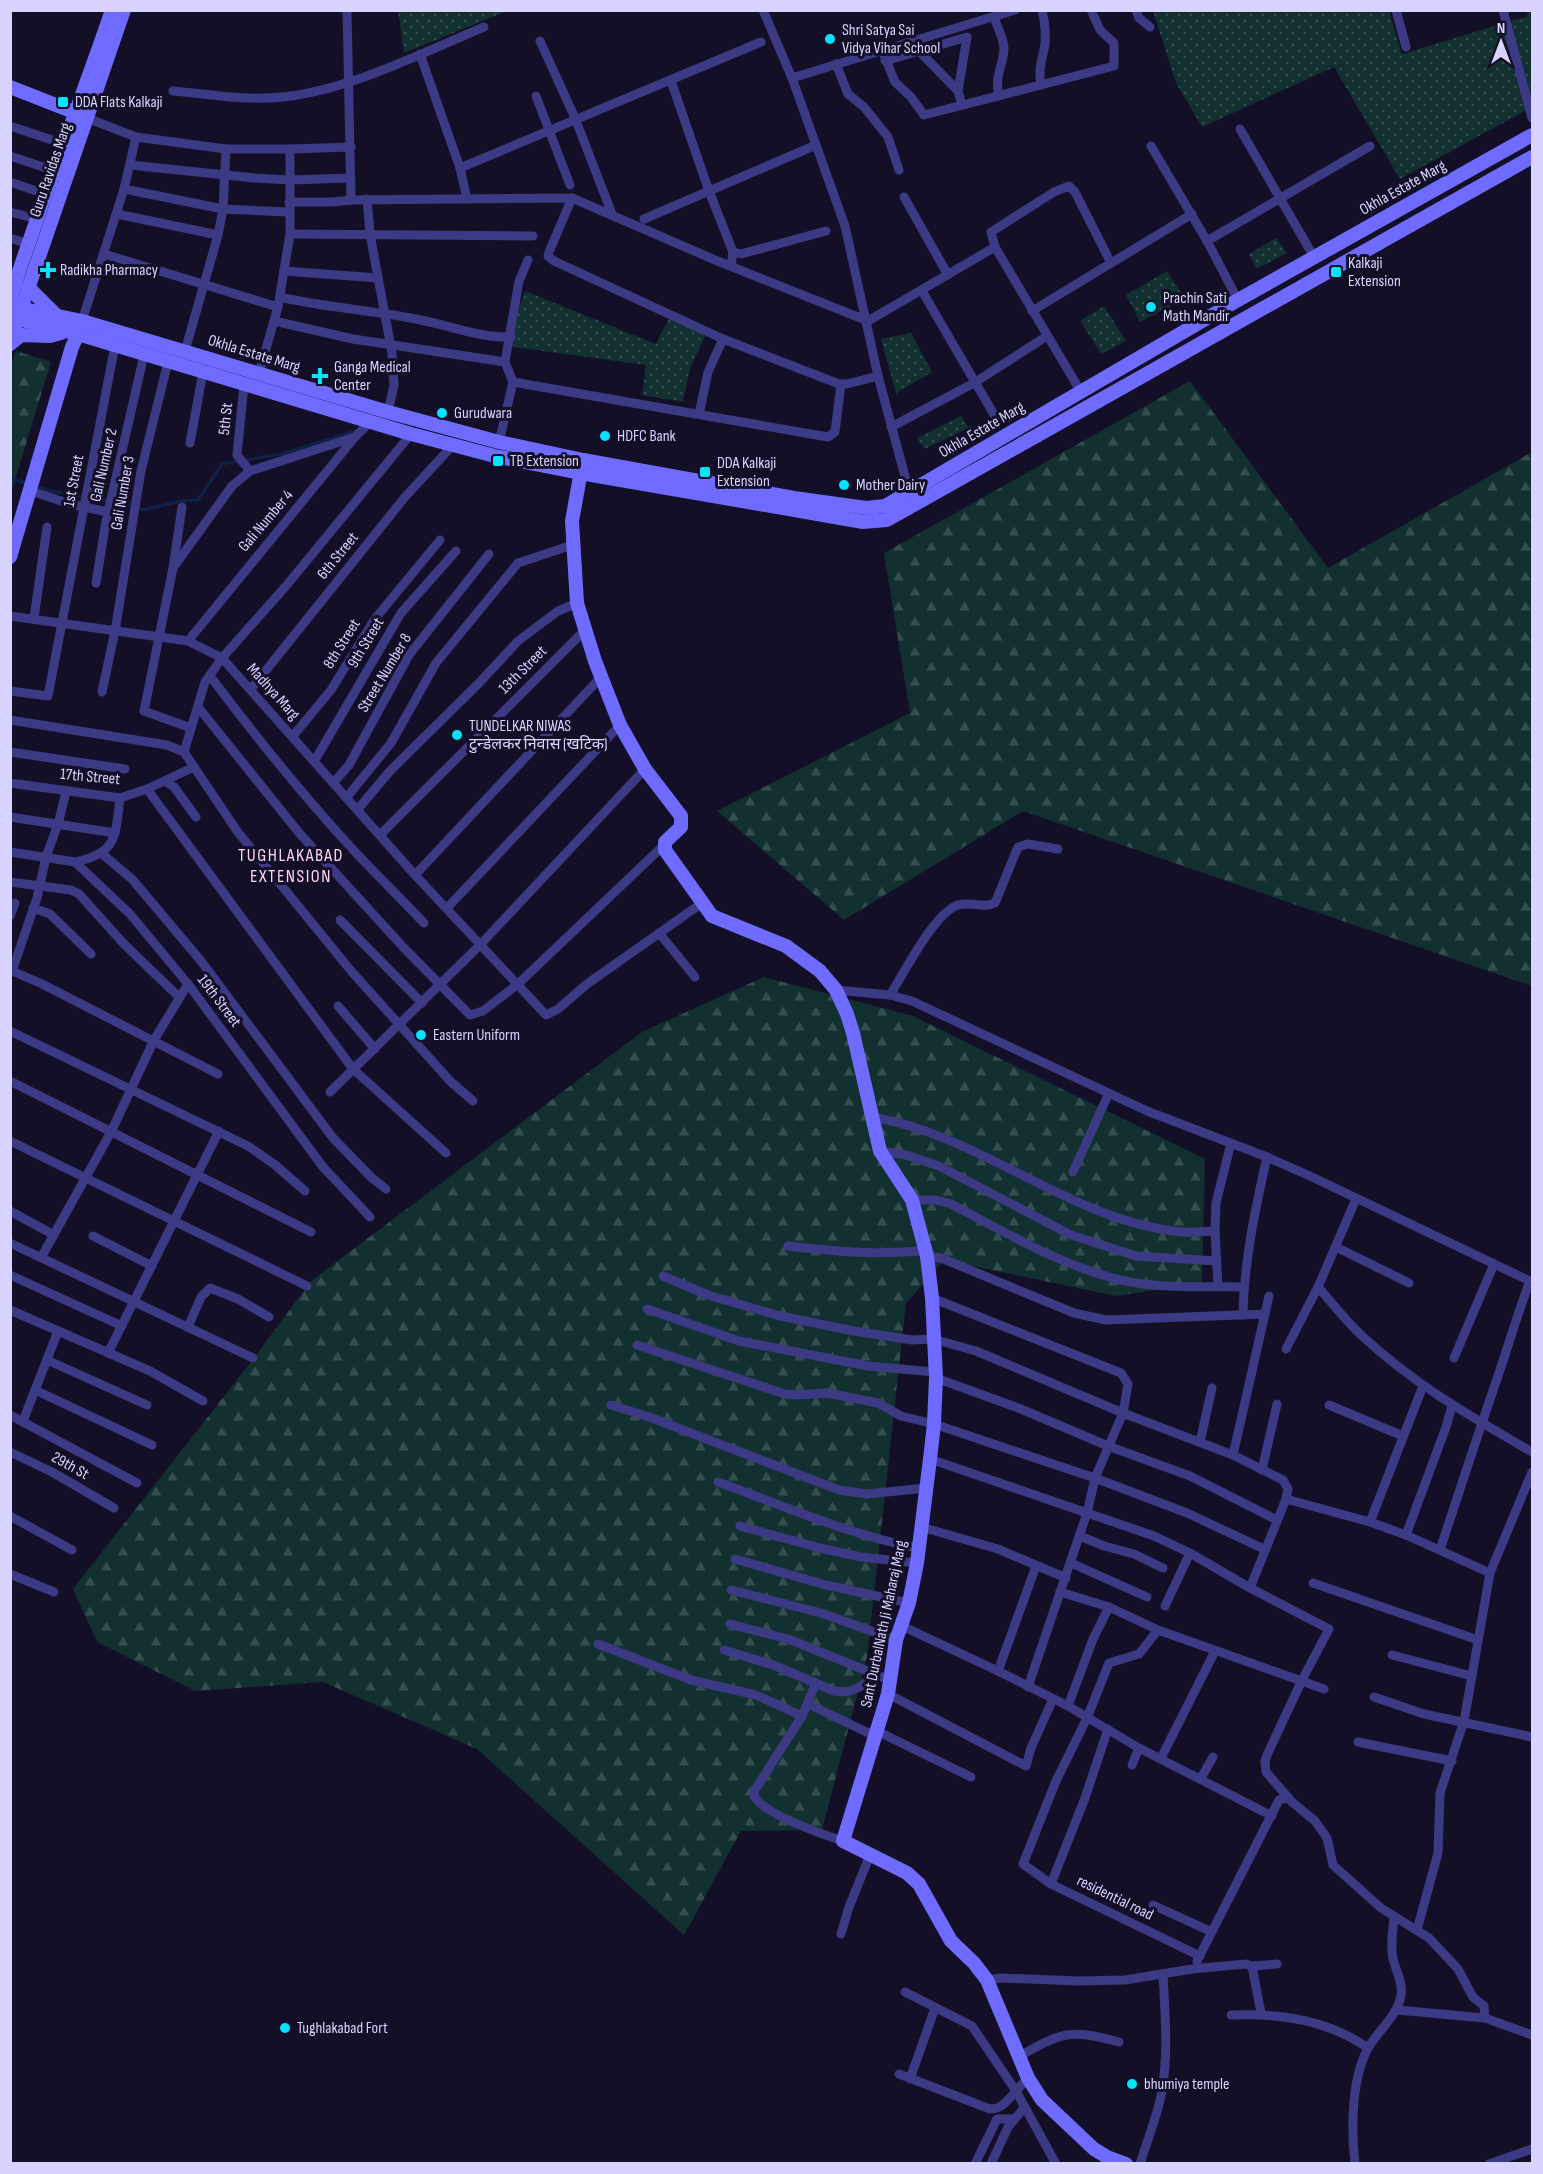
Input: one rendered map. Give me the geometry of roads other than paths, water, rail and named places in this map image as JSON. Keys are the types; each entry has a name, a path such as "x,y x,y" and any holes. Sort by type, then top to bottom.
{"main road":[{"name":"Guru Ravidas Marg","path":"14,310 28,287 82,116 112,10"},
{"name":"Guru Ravidas Marg","path":"10,342 15,270 28,244 64,144 82,116 124,10"},
{"path":"10,87 82,116"},
{"name":"Okhla Estate Marg","path":"14,310 55,314 115,345 144,355 411,434 495,456 582,467 864,522 887,520 911,498 1081,392 1238,300 1533,135"},
{"name":"Okhla Estate Marg","path":"911,498 974,472 1533,157"},
{"path":"28,287 55,314"},
{"name":"Okhla Estate Marg","path":"14,310 63,332 80,328 185,351 582,467"},
{"path":"10,557 72,347 80,328"},
{"path":"10,342 21,335 50,336 63,332"},
{"path":"582,467 572,521 577,603 601,678 620,724 645,769 681,816 681,827 664,845"},
{"name":"Sant DurbalNath Ji Maharaj Marg","path":"664,845 665,850 712,916 786,946 820,970 836,990 848,1014 880,1151 912,1200 927,1253 932,1298 934,1424 917,1563 909,1603 896,1640 888,1694 843,1841"},
{"path":"843,1841 907,1873 919,1884 951,1941 974,1963 987,1980 1028,2078 1042,2100 1094,2149 1107,2157 1126,2163"}],"street":[{"path":"347,10 351,200"},
{"path":"763,10 792,78 844,226 878,376 911,498"},
{"path":"792,78 1015,10"},
{"path":"1041,85 1040,60 1046,34 1042,10"},
{"path":"882,50 895,82 911,97 924,115 1114,66 1114,43 1100,30 1090,10"},
{"path":"1136,10 1140,18 1150,27"},
{"path":"1396,10 1406,46"},
{"path":"1503,10 1533,118"},
{"path":"994,17 1004,44 997,74 999,96"},
{"path":"173,91 245,98 283,97 350,82 484,27"},
{"path":"885,61 967,37 958,91 962,105"},
{"path":"540,41 575,118 612,214"},
{"path":"460,168 761,42"},
{"path":"918,50 958,91"},
{"path":"420,54 460,168 467,199"},
{"path":"836,64 848,94 864,107 888,137 899,170"},
{"path":"670,81 734,252 730,266"},
{"path":"536,96 570,185"},
{"path":"82,116 136,137 226,149 351,147"},
{"path":"10,126 64,144"},
{"path":"1240,129 1314,257"},
{"path":"80,328 117,214 136,137"},
{"path":"644,219 816,145"},
{"path":"1151,146 1192,214 1238,300"},
{"path":"1207,241 1370,146"},
{"path":"185,351 218,236 223,209 226,149"},
{"path":"259,373 279,302 290,234 290,149"},
{"path":"10,156 55,171"},
{"path":"130,165 289,180 351,178"},
{"path":"10,182 45,194"},
{"path":"1081,392 995,247 991,237 992,230 1059,189 1068,186 1075,192 1111,263"},
{"path":"124,189 223,209 289,208 367,199 572,198 730,266 867,321"},
{"path":"904,197 948,275"},
{"path":"572,198 548,256 723,339 841,384 878,376"},
{"path":"367,199 370,234 391,345 394,385 388,412"},
{"path":"10,212 37,219"},
{"path":"117,214 218,236"},
{"path":"1032,311 1192,214"},
{"path":"734,252 741,254 826,231"},
{"path":"290,234 533,236"},
{"path":"10,238 28,244"},
{"path":"867,321 995,247"},
{"path":"104,254 204,284 279,302 420,320 493,338 511,337"},
{"path":"499,442 513,382 506,362 519,281 528,260"},
{"path":"284,271 378,278"},
{"path":"922,291 996,418"},
{"path":"274,321 353,339 506,362"},
{"path":"891,427 974,383 1047,336"},
{"path":"699,414 708,372 723,339"},
{"name":"1st Street","path":"10,690 48,696 115,345"},
{"name":"Gali Number 2","path":"96,583 108,512 144,355"},
{"name":"Gali Number 3","path":"102,692 115,631 141,471 168,362"},
{"path":"190,443 203,372"},
{"path":"513,382 822,436 832,436 835,432 841,384"},
{"name":"5th St","path":"244,385 237,455 249,471"},
{"name":"Gali Number 4","path":"188,641 355,437 370,422"},
{"path":"184,752 205,682 222,658 286,586 411,434"},
{"path":"173,568 232,486 249,471 355,437"},
{"name":"6th Street","path":"251,689 405,496 453,445"},
{"path":"31,491 84,508 108,512"},
{"path":"182,507 173,568 144,711 191,728"},
{"path":"34,618 47,527"},
{"name":"8th Street","path":"293,736 331,690 374,620 440,540"},
{"path":"347,797 391,743 436,663 518,563 572,545"},
{"name":"9th Street","path":"315,760 401,613 456,551"},
{"name":"Street Number 8","path":"334,782 349,765 409,655 489,554"},
{"path":"358,809 390,771 518,641 558,611 577,603"},
{"name":"Madhya Marg","path":"10,616 188,641 222,658 415,875 546,1015 568,1002 587,984 659,933"},
{"name":"13th Street","path":"380,835 586,629"},
{"path":"210,676 303,793 357,854 424,923"},
{"path":"415,875 601,678"},
{"path":"198,706 300,834 404,948 470,1015 483,1011 518,984 664,845"},
{"path":"10,720 167,745 184,752 237,831 278,883 352,972 444,1074 473,1101"},
{"path":"447,908 620,724"},
{"path":"10,752 125,769"},
{"name":"17th Street","path":"10,783 120,798 147,789 194,767"},
{"path":"330,1092 480,945 645,769"},
{"path":"165,781 174,787 196,817"},
{"path":"147,789 353,1069 446,1153"},
{"path":"66,792 33,908 11,971 154,1040 218,1074"},
{"path":"10,852 75,862 90,859 111,844 115,833 120,798"},
{"path":"10,817 115,833"},
{"path":"890,995 921,944 950,909 965,903 983,906 995,903 1018,847 1028,844 1058,849"},
{"path":"101,853 132,879 201,961 333,1138 386,1189"},
{"name":"19th Street","path":"75,862 130,914 188,984 323,1167 370,1217"},
{"path":"10,882 71,890 79,894 124,944 178,997"},
{"path":"10,916 15,903"},
{"path":"695,977 659,933 702,903"},
{"path":"33,908 50,914 91,954"},
{"path":"340,920 422,1003"},
{"path":"42,1256 111,1132 154,1040 178,997 188,984"},
{"path":"836,990 890,995 912,1001 1147,1111 1267,1157 1532,1281 1517,1315 1498,1376 1480,1422 1440,1550"},
{"path":"338,1006 375,1049"},
{"path":"10,1031 248,1146 274,1164 305,1191"},
{"path":"10,1081 312,1232"},
{"path":"1074,1172 1109,1093"},
{"path":"871,1117 903,1123 936,1134 1048,1188 1126,1220 1184,1233 1215,1231"},
{"path":"108,1353 219,1131"},
{"path":"10,1141 306,1286"},
{"path":"1218,1287 1216,1203 1230,1143"},
{"path":"880,1151 906,1155 939,1166 1071,1235 1136,1256 1216,1261"},
{"path":"1243,1315 1243,1287 1246,1279 1250,1235 1267,1157"},
{"path":"1286,1349 1318,1287 1356,1198"},
{"path":"912,1200 936,1200 951,1204 1041,1251 1106,1276 1145,1284 1243,1287"},
{"path":"10,1211 54,1235"},
{"path":"93,1236 152,1266"},
{"path":"10,1243 42,1256 253,1358"},
{"path":"788,1246 858,1254 927,1253 1091,1318 1130,1320 1265,1314"},
{"path":"1336,1247 1409,1283"},
{"path":"1454,1358 1494,1264"},
{"path":"10,1275 122,1326"},
{"path":"663,1276 708,1296 780,1316 912,1340 933,1339 976,1351 1123,1413 1233,1455 1283,1480 1288,1489 1286,1499 1250,1588"},
{"path":"1318,1287 1360,1334 1423,1386 1452,1406 1533,1452"},
{"path":"188,1327 201,1297 210,1288 238,1299 269,1317"},
{"path":"1233,1455 1269,1296"},
{"path":"932,1298 1121,1373 1128,1384 1123,1413 1095,1478 1080,1536 1028,1688"},
{"path":"10,1310 150,1371 203,1401"},
{"path":"647,1310 739,1341 868,1366 935,1375 1108,1446 1190,1476 1277,1520"},
{"path":"23,1421 58,1331"},
{"path":"637,1345 785,1394 826,1393 878,1403 909,1419 934,1424 1095,1478 1187,1513 1264,1549"},
{"path":"47,1360 147,1405"},
{"path":"1370,1522 1423,1386"},
{"path":"1200,1442 1212,1388"},
{"path":"36,1390 152,1445"},
{"path":"1262,1470 1277,1404"},
{"path":"611,1405 652,1418 839,1490 867,1494 926,1488"},
{"path":"1329,1405 1403,1436"},
{"path":"1406,1535 1452,1406"},
{"path":"10,1415 137,1483"},
{"name":"29th St","path":"10,1452 52,1472 114,1508"},
{"path":"930,1458 1154,1536 1190,1553 1250,1588 1329,1629 1302,1680 1265,1761 1266,1772 1288,1798 1314,1821 1327,1838 1333,1865 1394,1917 1429,1938 1458,1969 1473,1997 1484,2006 1485,2018"},
{"path":"1417,1930 1438,1853 1440,1793 1464,1721 1490,1573 1533,1472"},
{"path":"718,1482 855,1533 918,1548"},
{"path":"1286,1499 1370,1522 1406,1535 1490,1573"},
{"path":"10,1516 72,1550"},
{"path":"740,1526 861,1557 917,1563"},
{"path":"921,1527 998,1549 1066,1578"},
{"path":"1080,1536 1104,1546 1134,1554 1163,1568"},
{"path":"1165,1606 1190,1553"},
{"path":"735,1559 826,1585 909,1603"},
{"path":"1071,1563 1147,1597"},
{"path":"998,1671 1036,1566"},
{"path":"10,1574 54,1592"},
{"path":"1313,1584 1478,1640"},
{"path":"731,1590 821,1613 896,1640"},
{"path":"1060,1592 1109,1607 1158,1630 1324,1689"},
{"path":"1068,1706 1093,1639 1109,1607"},
{"path":"730,1624 788,1640 890,1680"},
{"path":"902,1626 1068,1706 1139,1748 1272,1816"},
{"path":"1087,1718 1109,1663 1139,1654 1158,1630"},
{"path":"598,1644 691,1680 756,1695 802,1716"},
{"path":"724,1650 776,1666 834,1691 850,1692 866,1684 874,1674"},
{"path":"1161,1758 1215,1651"},
{"path":"1392,1655 1472,1676"},
{"path":"816,1683 802,1716 754,1796 764,1807 788,1820 843,1841"},
{"path":"888,1694 1026,1766 1053,1699"},
{"path":"1374,1697 1424,1714 1533,1737"},
{"path":"808,1704 971,1777"},
{"name":"residential road","path":"1087,1718 1056,1781 1022,1861 1025,1867 1051,1884 1200,1956"},
{"path":"1051,1884 1108,1729"},
{"path":"1358,1742 1452,1761"},
{"path":"1132,1765 1139,1748"},
{"path":"1201,1778 1213,1757"},
{"path":"1192,1969 1280,1800 1288,1798"},
{"path":"841,1934 870,1855"},
{"path":"1153,1905 1212,1932"},
{"path":"1355,2163 1352,2142 1354,2108 1360,2071 1368,2048 1397,2010 1401,1994 1401,1984 1393,1958 1394,1917"},
{"path":"987,1980 1001,1978 1105,1981 1192,1969 1246,1964 1252,1966 1277,1964"},
{"path":"1252,1966 1261,2013"},
{"path":"1140,2163 1156,2115 1164,2075 1166,2050 1163,1974"},
{"path":"905,1992 972,2026 1016,2091 1056,2163"},
{"path":"910,2079 935,2008"},
{"path":"1397,2010 1485,2018 1533,2035"},
{"path":"1230,2015 1261,2013 1308,2021 1356,2040 1368,2048"},
{"path":"1020,2056 1053,2037 1069,2034 1088,2034 1119,2042"},
{"path":"899,2074 990,2109 1002,2106 1028,2078"},
{"path":"992,2163 1013,2119 1024,2108"},
{"path":"975,2163 997,2119 1013,2119"},
{"path":"1489,2163 1533,2149"}],"waterway":[{"path":"245,460 282,454 358,430"},
{"path":"35,486 51,491 128,504 143,510 181,501 198,500 222,464 239,461"},
{"path":"10,478 29,484"}],"place":[{"name":"Shri Satya Sai Vidya Vihar School","path":"830,39"},
{"name":"DDA Flats Kalkaji","path":"63,102"},
{"name":"Radikha Pharmacy","path":"48,270"},
{"name":"Kalkaji Extension","path":"1336,272"},
{"name":"Prachin Sati Math Mandir","path":"1151,307"},
{"name":"Ganga Medical Center","path":"320,376"},
{"name":"Gurudwara","path":"442,413"},
{"name":"HDFC Bank","path":"605,436"},
{"name":"TB Extension","path":"498,461"},
{"name":"DDA Kalkaji Extension","path":"705,472"},
{"name":"Mother Dairy","path":"844,485"},
{"name":"TUNDELKAR NIWAS टुन्डेलकर निवास (खटिक)","path":"457,735"},
{"name":"Eastern Uniform","path":"421,1035"},
{"name":"Tughlakabad Fort","path":"285,2028"},
{"name":"bhumiya temple","path":"1132,2084"}],"district":[{"name":"TUGHLAKABAD EXTENSION","path":"291,865"}]}
